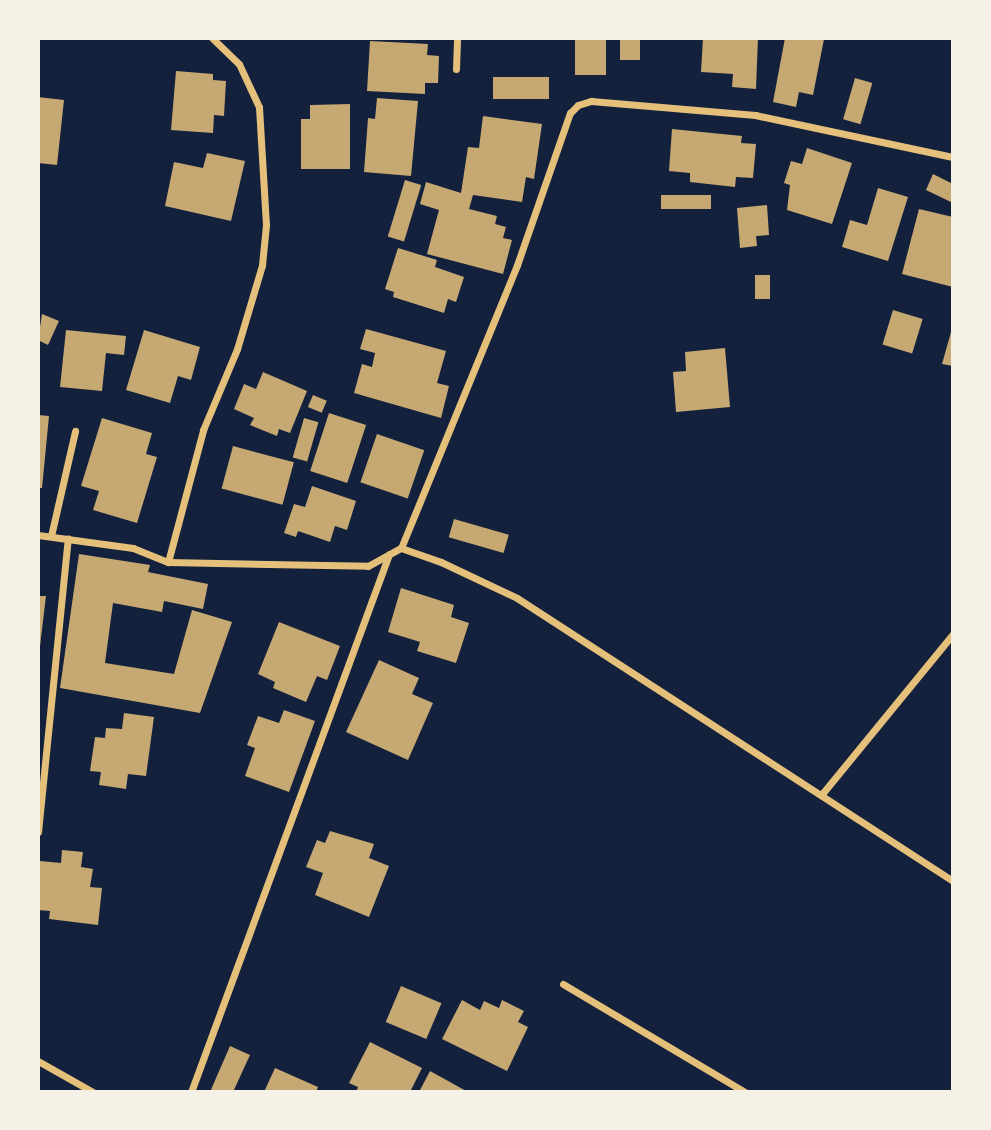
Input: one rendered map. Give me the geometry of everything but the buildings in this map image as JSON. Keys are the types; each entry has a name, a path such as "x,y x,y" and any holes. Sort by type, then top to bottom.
{"street":[{"path":"168,562 203,430 237,349 262,265 264,238 259,107 239,64 212,38"},
{"path":"456,69 457,38"},
{"path":"38,535 132,548 168,562 336,568 368,566 401,548 517,265 570,113 578,105 591,102 755,116 953,157"},
{"path":"51,536 75,431"},
{"path":"38,832 68,539"},
{"path":"401,548 517,598 953,881"},
{"path":"191,1091 389,554"},
{"path":"822,794 953,634"},
{"path":"563,984 746,1091"},
{"path":"38,1060 93,1091"}]}
